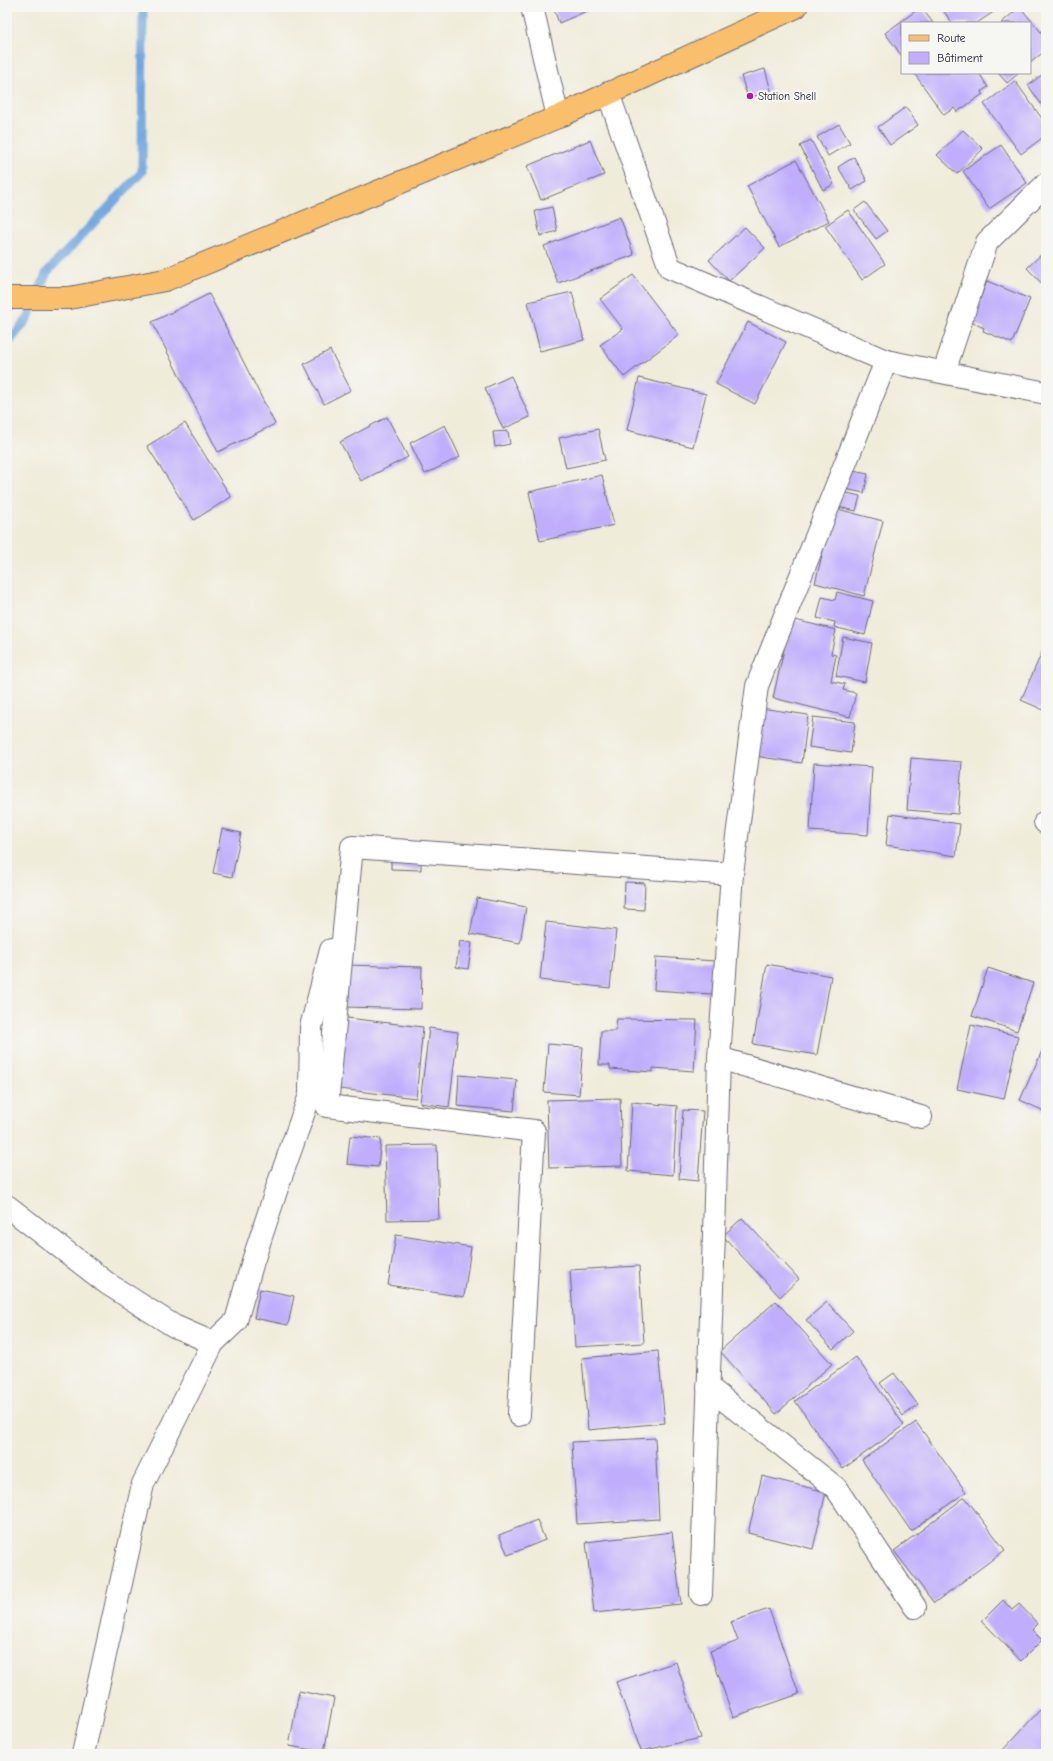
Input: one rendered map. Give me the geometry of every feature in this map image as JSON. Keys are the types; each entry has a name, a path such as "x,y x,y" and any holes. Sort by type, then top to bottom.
{"main road":[{"path":"7,298 69,298 165,280 558,117 796,7"}],"street":[{"path":"532,7 558,117"},
{"path":"608,93 670,268 886,361 1046,392"},
{"path":"944,372 986,242 1046,184"},
{"path":"701,1594 719,1058 732,874 757,686 886,361"},
{"path":"519,1415 534,1131 327,1106 352,847 732,874"},
{"path":"83,1754 143,1484 213,1343 236,1321 269,1213 310,1096 310,1027 334,938 343,938"},
{"path":"719,1058 921,1117"},
{"path":"7,1206 108,1284 174,1326 213,1343"},
{"path":"708,1387 836,1488 915,1607"}],"building":[{"path":"553,7 596,7 559,23"},
{"path":"921,7 932,22 901,22 901,55 885,33"},
{"path":"941,7 996,7 998,9 978,22 951,22"},
{"path":"1020,7 1046,38 1046,50 1031,62 1031,22 1002,22"},
{"path":"765,69 771,91 748,98 741,76"},
{"path":"1046,72 1046,111 1028,85"},
{"path":"915,74 980,74 988,87 982,91 983,94 957,112 954,108 944,115"},
{"path":"999,74 1018,74 1007,83"},
{"path":"1015,81 1046,124 1046,135 1021,154 984,104"},
{"path":"906,107 918,125 890,145 878,127"},
{"path":"839,124 850,143 828,156 817,137"},
{"path":"963,130 983,149 957,174 937,155"},
{"path":"590,140 604,175 541,200 527,166"},
{"path":"811,140 834,184 823,190 800,146"},
{"path":"1001,145 1027,183 989,209 963,171"},
{"path":"854,157 867,181 852,190 838,167"},
{"path":"796,160 829,221 779,247 747,186"},
{"path":"865,202 887,231 876,239 854,210"},
{"path":"552,207 557,231 540,236 535,211"},
{"path":"848,210 885,264 862,280 825,226"},
{"path":"620,217 634,255 558,283 544,246"},
{"path":"745,227 765,248 729,281 709,260"},
{"path":"1046,250 1046,288 1027,268"},
{"path":"633,275 679,335 624,377 600,345 623,329 600,299"},
{"path":"987,281 1030,299 1012,343 983,331 984,328 971,322"},
{"path":"572,292 584,340 540,351 528,302"},
{"path":"209,294 275,424 218,452 152,322"},
{"path":"748,322 786,342 755,404 716,384"},
{"path":"330,350 351,390 324,404 304,364"},
{"path":"511,376 530,417 503,429 485,388"},
{"path":"639,378 706,394 693,447 627,430"},
{"path":"387,417 408,457 361,481 340,442"},
{"path":"185,423 231,497 194,520 147,446"},
{"path":"445,425 460,457 425,474 410,443"},
{"path":"598,429 605,460 566,468 559,438"},
{"path":"508,431 510,444 495,447 493,432"},
{"path":"848,470 868,474 864,493 845,489"},
{"path":"602,475 614,525 540,541 529,492"},
{"path":"838,491 860,496 856,511 834,506"},
{"path":"834,508 883,521 864,596 815,583"},
{"path":"837,592 873,601 865,635 834,627 835,622 817,618 822,597 835,600"},
{"path":"791,619 836,630 831,654 836,655 831,681 845,684 843,690 856,693 850,717 773,698"},
{"path":"843,637 872,643 865,682 836,676"},
{"path":"1046,643 1046,711 1021,700"},
{"path":"761,708 808,715 802,763 754,756"},
{"path":"813,717 855,722 851,753 809,747"},
{"path":"911,758 962,762 958,814 907,810"},
{"path":"814,763 872,767 868,835 810,831"},
{"path":"890,814 960,824 956,856 886,845"},
{"path":"222,829 241,833 232,877 213,873"},
{"path":"391,855 421,856 421,870 391,869"},
{"path":"625,882 645,883 644,910 624,909"},
{"path":"477,898 526,907 520,943 470,934"},
{"path":"546,922 616,930 610,988 540,980"},
{"path":"460,941 472,943 468,969 456,967"},
{"path":"656,957 715,961 712,994 654,990"},
{"path":"767,964 831,976 817,1055 753,1044"},
{"path":"344,965 422,967 421,1009 344,1007"},
{"path":"988,968 1033,983 1017,1031 972,1016"},
{"path":"339,1017 423,1027 416,1098 331,1088"},
{"path":"617,1019 697,1020 694,1071 653,1068 653,1072 610,1069 610,1065 599,1065 601,1031 615,1031"},
{"path":"971,1025 1018,1036 1004,1099 957,1089"},
{"path":"429,1028 458,1032 449,1107 420,1103"},
{"path":"1046,1042 1046,1112 1020,1100"},
{"path":"548,1044 583,1047 579,1095 544,1092"},
{"path":"459,1075 517,1080 514,1111 457,1106"},
{"path":"620,1098 622,1166 549,1168 547,1100"},
{"path":"632,1102 677,1106 673,1175 628,1171"},
{"path":"683,1110 703,1111 698,1181 679,1179"},
{"path":"350,1136 381,1139 378,1167 347,1164"},
{"path":"437,1145 439,1219 387,1220 385,1146"},
{"path":"742,1218 799,1279 780,1297 723,1236"},
{"path":"396,1235 471,1247 464,1297 388,1285"},
{"path":"639,1266 644,1343 575,1347 570,1270"},
{"path":"260,1289 294,1296 288,1325 254,1318"},
{"path":"776,1301 832,1364 776,1414 720,1351"},
{"path":"827,1302 853,1331 833,1349 806,1320"},
{"path":"658,1351 665,1423 588,1430 582,1358"},
{"path":"856,1357 904,1425 843,1469 795,1401"},
{"path":"894,1373 918,1405 903,1416 880,1383"},
{"path":"916,1422 966,1492 911,1531 862,1460"},
{"path":"655,1438 659,1519 577,1524 572,1442"},
{"path":"762,1476 826,1492 813,1549 748,1533"},
{"path":"965,1497 1005,1550 934,1603 894,1551"},
{"path":"537,1520 545,1540 508,1555 499,1535"},
{"path":"672,1532 681,1604 594,1613 586,1542"},
{"path":"1003,1600 1012,1610 1019,1604 1038,1624 1032,1630 1042,1640 1021,1661 982,1621"},
{"path":"769,1609 799,1694 733,1717 710,1651 738,1641 731,1622"},
{"path":"676,1662 701,1738 641,1751 616,1682"},
{"path":"299,1691 334,1698 324,1752 289,1746"},
{"path":"1040,1710 1046,1716 1046,1754 1001,1754 1000,1753"}],"waterway":[{"path":"7,345 28,318 47,272 142,172 143,7"}],"place":[{"name":"Station Shell","path":"750,96"}]}
